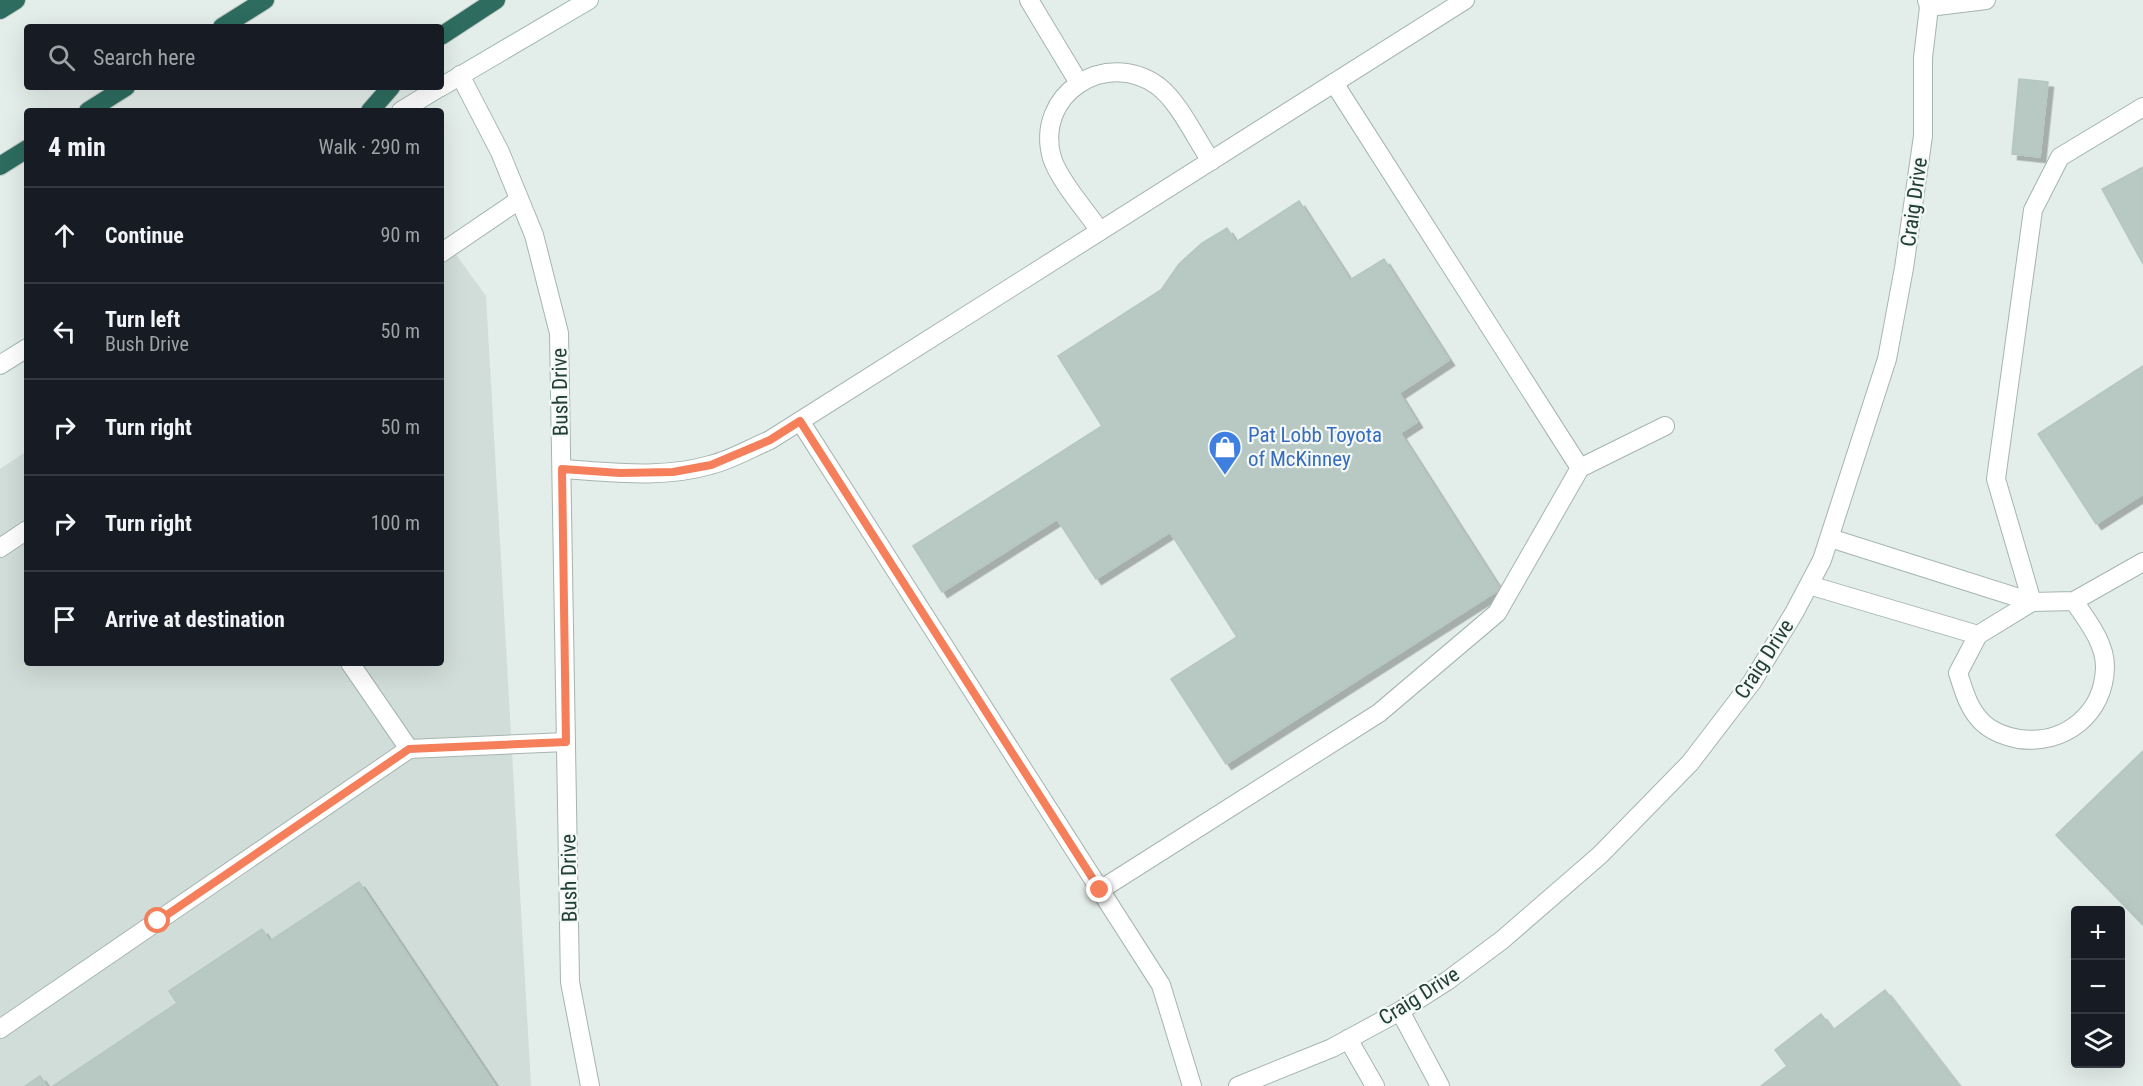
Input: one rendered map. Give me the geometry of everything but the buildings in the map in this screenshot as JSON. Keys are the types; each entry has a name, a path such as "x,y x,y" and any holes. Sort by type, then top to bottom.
{"highway":[{"path":"0,10 16,0"},
{"path":"227,24 265,0"},
{"path":"444,34 496,0"},
{"path":"93,108 121,90"},
{"path":"373,108 388,90"},
{"path":"0,166 24,151"}],"street":[{"path":"444,85 589,0"},
{"path":"1029,0 1079,83"},
{"path":"562,469 620,473 663,472 711,465 770,440 1465,0"},
{"path":"1928,3 1986,0"},
{"name":"Craig Drive","path":"1238,1086 1332,1048 1400,1011 1447,981 1502,940 1600,855 1690,763 1752,682 1822,560 1887,358 1904,268 1923,136 1923,58 1928,3"},
{"path":"1101,231 1063,178 1053,159 1049,138 1053,117 1063,98 1079,83 1098,74 1120,71 1141,76 1159,87 1174,103 1210,161"},
{"name":"Bush Drive","path":"460,75 500,152 534,235 559,333 570,982 591,1086"},
{"path":"1334,83 1580,468"},
{"path":"406,108 436,90"},
{"path":"2032,602 1996,479 2033,210 2060,157 2143,107"},
{"path":"444,251 519,200"},
{"path":"0,365 24,350"},
{"path":"800,421 1161,985 1192,1086"},
{"path":"1100,890 1379,713 1497,613 1580,468 1665,426"},
{"path":"0,548 24,532"},
{"path":"1830,538 2032,602 2074,601 2143,562"},
{"path":"1809,585 1978,635"},
{"path":"2032,602 1978,635 1958,673 1966,700 1983,723 2007,737 2036,741 2063,734 2086,717 2101,693 2105,666 2098,638 2074,601"},
{"path":"352,666 409,749"},
{"path":"0,1029 409,749 566,742"},
{"path":"1400,1011 1440,1086"},
{"path":"1348,1039 1375,1086"}],"shaded area":[{"path":"444,238 486,296 531,1086 0,1086 0,469 24,453 24,666 444,666"}],"place":[{"name":"Pat Lobb Toyota of McKinney","path":"1225,476"}],"route":[{"path":"158,921 409,749 566,742 562,469 620,473 673,472 711,465 770,440 800,421 1100,890"}]}
